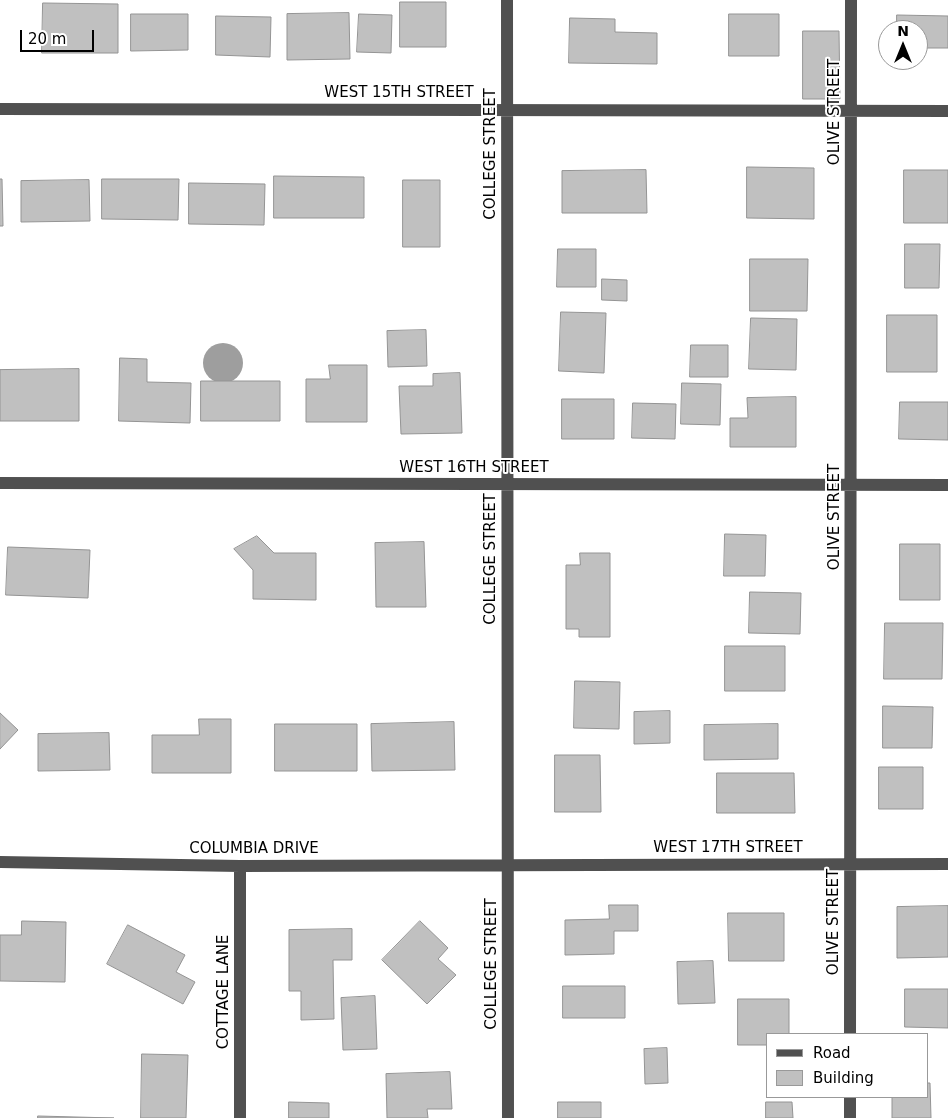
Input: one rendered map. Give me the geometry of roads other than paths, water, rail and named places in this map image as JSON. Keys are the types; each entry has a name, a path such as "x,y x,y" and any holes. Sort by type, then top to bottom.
{"street":[{"name":"COLLEGE STREET","path":"507,0 508,1118"},
{"name":"OLIVE STREET","path":"850,1033 852,0"},
{"name":"WEST 15TH STREET","path":"0,110 948,111"},
{"name":"WEST 16TH STREET","path":"0,483 948,485"},
{"name":"COLUMBIA DRIVE","path":"0,862 240,866 508,865"},
{"name":"WEST 17TH STREET","path":"508,865 948,864"},
{"name":"COTTAGE LANE","path":"240,866 240,1118"},
{"path":"850,1098 850,1118"}]}
